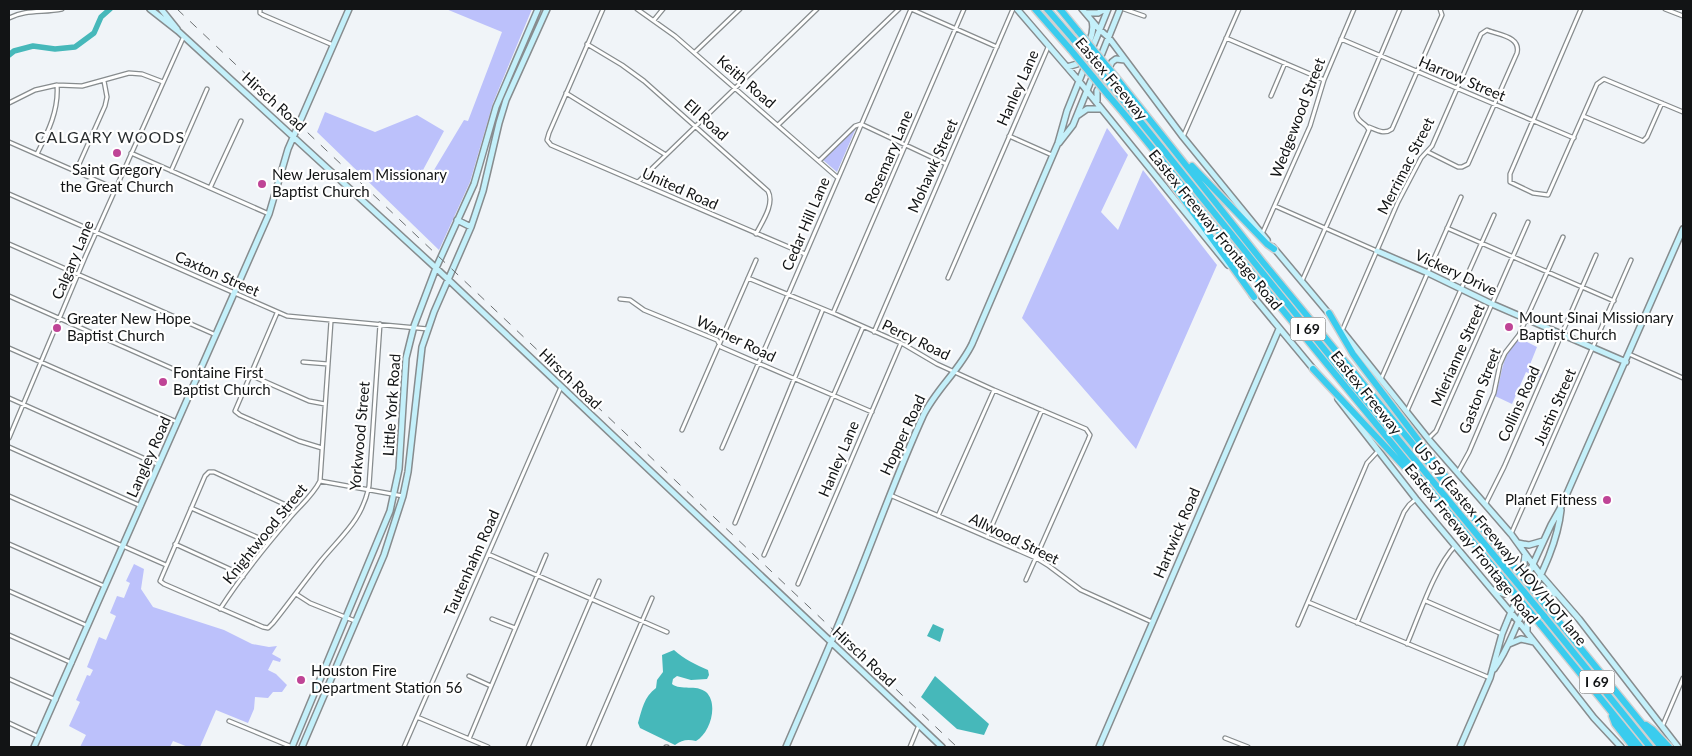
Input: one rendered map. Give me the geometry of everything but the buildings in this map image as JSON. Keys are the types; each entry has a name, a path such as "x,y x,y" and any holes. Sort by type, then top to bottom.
{"highway":[{"name":"Eastex Freeway","path":"1035,9 1153,149 1206,217 1640,747"},
{"name":"US 59 (Eastex Freeway) HOV/HOT lane","path":"1047,9 1650,747"},
{"name":"Eastex Freeway","path":"1060,9 1262,261 1661,747"},
{"path":"1148,119 1267,244 1274,248"},
{"path":"1153,149 1159,165 1254,298"},
{"path":"1329,313 1353,354 1453,485 1457,497"},
{"path":"1313,369 1416,479 1429,490"},
{"path":"1610,710 1615,724 1632,747"},
{"path":"1640,721 1653,730 1668,747"}],"main road":[{"name":"Hirsch Road","path":"150,9 184,36 448,279 942,747"},
{"name":"Hirsch Road","path":"161,9 178,31"},
{"name":"Langley Road","path":"34,747 269,214 280,173 293,137 349,9"},
{"name":"Little York Road","path":"292,747 380,537 394,496 401,449 406,358 414,326 436,268 474,184 496,107 538,9"},
{"name":"Little York Road","path":"302,747 377,571 403,496 408,472 422,346 471,227 483,192 506,100 547,9"},
{"name":"Eastex Freeway Frontage Road","path":"1015,9 1049,44 1416,499 1518,620 1594,718 1620,747"},
{"path":"1084,11 1098,13 1107,9"},
{"name":"Hopper Road","path":"786,747 928,407 939,390 956,372 972,344 1053,156 1067,111 1107,9"},
{"name":"Hopper Road","path":"1058,143 1071,128 1120,9"},
{"path":"1084,11 1099,30 1109,38 1183,138 1329,313 1428,439 1511,534 1540,574 1579,619 1678,747"},
{"path":"1067,67 1077,64 1084,53 1093,30 1090,18"},
{"path":"1097,103 1097,91 1112,62 1116,59 1125,60"},
{"path":"1076,116 1088,109 1102,109"},
{"path":"457,220 471,227"},
{"path":"1460,747 1490,678 1502,634 1511,612 1549,529 1561,508 1683,229"},
{"name":"Vickery Drive","path":"1377,251 1492,304 1626,362"},
{"name":"Hartwick Road","path":"1099,747 1279,329"},
{"path":"1492,672 1509,644 1540,574 1557,533 1561,508"},
{"path":"1549,529 1557,533"},
{"path":"380,537 388,540"},
{"path":"1517,543 1531,545 1544,541"},
{"path":"1491,589 1504,594 1512,591 1524,564 1525,554"},
{"path":"367,566 377,571"},
{"path":"1527,632 1527,624 1542,591 1546,589 1560,597"},
{"path":"1502,634 1509,644"},
{"path":"1509,644 1521,639 1536,643"},
{"path":"319,682 328,686"},
{"path":"314,695 322,699"}],"street":[{"path":"12,9 16,14"},
{"path":"9,18 16,14 36,10 62,9"},
{"path":"260,9 260,13 268,17 333,45"},
{"path":"603,9 566,94 666,155"},
{"name":"Keith Road","path":"636,9 654,20 695,52 838,178"},
{"path":"695,52 740,9"},
{"path":"638,182 817,9"},
{"path":"778,125 899,9"},
{"path":"911,9 997,47"},
{"name":"Cedar Hill Lane","path":"722,448 911,9"},
{"name":"Rosemary Lane","path":"833,313 964,9"},
{"name":"Mohawk Street","path":"874,332 1015,9"},
{"path":"1124,9 1144,16"},
{"path":"1183,138 1239,9"},
{"name":"Wedgewood Street","path":"1262,234 1310,126 1324,80 1354,9"},
{"path":"1400,9 1356,113 1356,118 1359,121 1368,127 1382,132 1392,129 1442,15 1440,9"},
{"path":"1581,9 1509,176 1513,184 1533,193 1548,195 1597,84 1604,79 1683,112"},
{"path":"1665,9 1683,16"},
{"path":"654,20 661,10"},
{"name":"Merrimac Street","path":"1342,331 1398,202 1421,158 1428,152 1478,40 1483,32 1487,30 1515,41 1518,45 1518,51 1494,105"},
{"name":"Calgary Lane","path":"9,438 96,233 184,36"},
{"path":"1226,38 1324,80"},
{"name":"Harrow Street","path":"1341,39 1574,138"},
{"name":"Ell Road","path":"587,44 644,81 770,193 770,203 756,234"},
{"name":"Hanley Lane","path":"948,278 1049,44"},
{"path":"1271,96 1285,63"},
{"path":"9,102 35,90 57,85 82,86 104,81 120,74 142,74 163,82"},
{"path":"76,172 105,106 107,97 104,81"},
{"path":"37,154 54,115 57,85"},
{"path":"171,171 207,89"},
{"name":"United Road","path":"566,94 549,133 548,142 553,146 806,254"},
{"path":"1583,116 1643,141 1647,137 1662,103"},
{"path":"1428,152 1458,167 1466,166 1480,140 1494,105"},
{"path":"210,188 241,121"},
{"path":"819,160 855,126 861,124 946,164"},
{"path":"1302,282 1368,134 1368,127"},
{"path":"1009,136 1053,156"},
{"path":"9,142 116,189"},
{"path":"131,153 269,214"},
{"name":"Caxton Street","path":"9,194 277,313 294,318 414,326 428,329"},
{"path":"1381,379 1461,197"},
{"name":"Vickery Drive","path":"1276,206 1377,251"},
{"path":"1407,413 1494,215"},
{"name":"Mierianne Street","path":"1428,439 1436,431 1528,222"},
{"path":"1447,228 1614,301"},
{"name":"Gaston Street","path":"1458,472 1466,459 1494,393 1500,364 1505,353 1519,334 1563,237"},
{"path":"9,244 216,335"},
{"name":"Collins Road","path":"1485,505 1500,475 1596,255"},
{"path":"682,430 756,260"},
{"name":"Justin Street","path":"1511,534 1631,260"},
{"name":"Percy Road","path":"748,278 901,343 937,364 1086,429 1090,435 1036,558"},
{"path":"9,296 196,379"},
{"name":"Warner Road","path":"620,299 630,300 644,310 716,340 721,347 872,412"},
{"path":"735,523 824,309"},
{"path":"277,313 235,411 299,442 322,448"},
{"name":"Knightwood Street","path":"220,609 268,544 314,493 320,481 331,321"},
{"name":"Yorkwood Street","path":"220,609 268,628 354,524 363,508 368,491 380,324"},
{"path":"764,555 863,327"},
{"name":"Hanley Lane","path":"798,584 901,343"},
{"path":"9,348 178,422"},
{"path":"1629,354 1683,378"},
{"path":"303,362 328,364"},
{"path":"250,374 309,401 325,404"},
{"name":"Tautenhahn Road","path":"404,747 561,388"},
{"path":"938,516 994,390"},
{"path":"9,398 159,465"},
{"path":"987,537 1042,410"},
{"path":"9,447 141,506"},
{"path":"1298,625 1367,463 1378,450"},
{"path":"220,609 160,581 205,476 209,472 214,472 284,504 294,513"},
{"path":"320,481 394,496 403,496"},
{"name":"Allwood Street","path":"890,495 1036,558 1081,590 1152,622"},
{"path":"9,496 166,565"},
{"path":"1357,623 1404,512 1416,499"},
{"path":"191,508 268,544"},
{"path":"9,544 105,587"},
{"path":"175,544 243,577"},
{"path":"1407,644 1444,560 1455,546"},
{"path":"488,554 668,632"},
{"path":"469,739 546,555"},
{"path":"1026,580 1036,558"},
{"path":"528,747 599,581"},
{"path":"9,591 88,626"},
{"path":"296,594 310,603 355,621"},
{"path":"588,747 652,598"},
{"path":"1426,601 1502,634"},
{"path":"1308,602 1490,678"},
{"path":"492,619 515,628"},
{"path":"9,635 72,663"},
{"path":"469,676 490,686"},
{"path":"1662,727 1683,678"},
{"path":"9,679 56,700"},
{"path":"417,717 488,747"},
{"path":"229,721 292,747"},
{"path":"9,723 39,737"},
{"path":"910,747 919,726"},
{"path":"1225,738 1248,747"}],"shaded area":[{"path":"446,9 532,9 493,103 470,182 439,250 317,132 325,112 375,132 417,115 444,131 423,170 431,175 464,120 468,121 502,32"},
{"path":"856,128 837,172 823,160"},
{"path":"1107,128 1128,155 1101,212 1118,230 1143,170 1217,265 1136,449 1022,318"},
{"path":"1519,338 1537,347 1529,367 1542,374 1541,378 1526,372 1512,404 1495,396 1505,360"},
{"path":"134,564 144,569 141,589 153,607 224,630 252,644 269,647 277,646 272,654 281,659 280,662 273,660 268,670 276,674 287,685 282,692 273,692 268,698 255,697 254,709 248,723 216,710 200,747 188,747 173,741 170,747 80,747 86,735 69,726 80,702 76,700 87,675 90,676 93,670 87,667 99,637 106,640 116,616 110,613 117,596 124,598 130,583 126,581"},
{"path":"933,624 944,629 940,642 927,636"},
{"path":"674,650 690,662 708,670 709,675 707,679 691,680 677,676 673,679 672,684 680,687 698,688 706,692 712,704 709,725 701,737 696,741 685,740 675,745 640,728 638,723 646,699 656,688 657,680 663,672 662,655"},
{"path":"935,676 989,724 984,735 957,729 921,697"}],"waterway":[{"path":"9,55 14,51 33,46 55,49 75,47 94,33 101,17 110,9"}],"railway":[{"path":"177,9 957,747"}],"place":[{"name":"Saint Gregory the Great Church","path":"117,153"},
{"name":"New Jerusalem Missionary Baptist Church","path":"262,184"},
{"name":"Mount Sinai Missionary Baptist Church","path":"1509,327"},
{"name":"Greater New Hope Baptist Church","path":"57,328"},
{"name":"Fontaine First Baptist Church","path":"163,382"},
{"name":"Planet Fitness","path":"1607,500"},
{"name":"Houston Fire Department Station 56","path":"301,680"}],"district":[{"name":"CALGARY WOODS","path":"110,137"}]}
